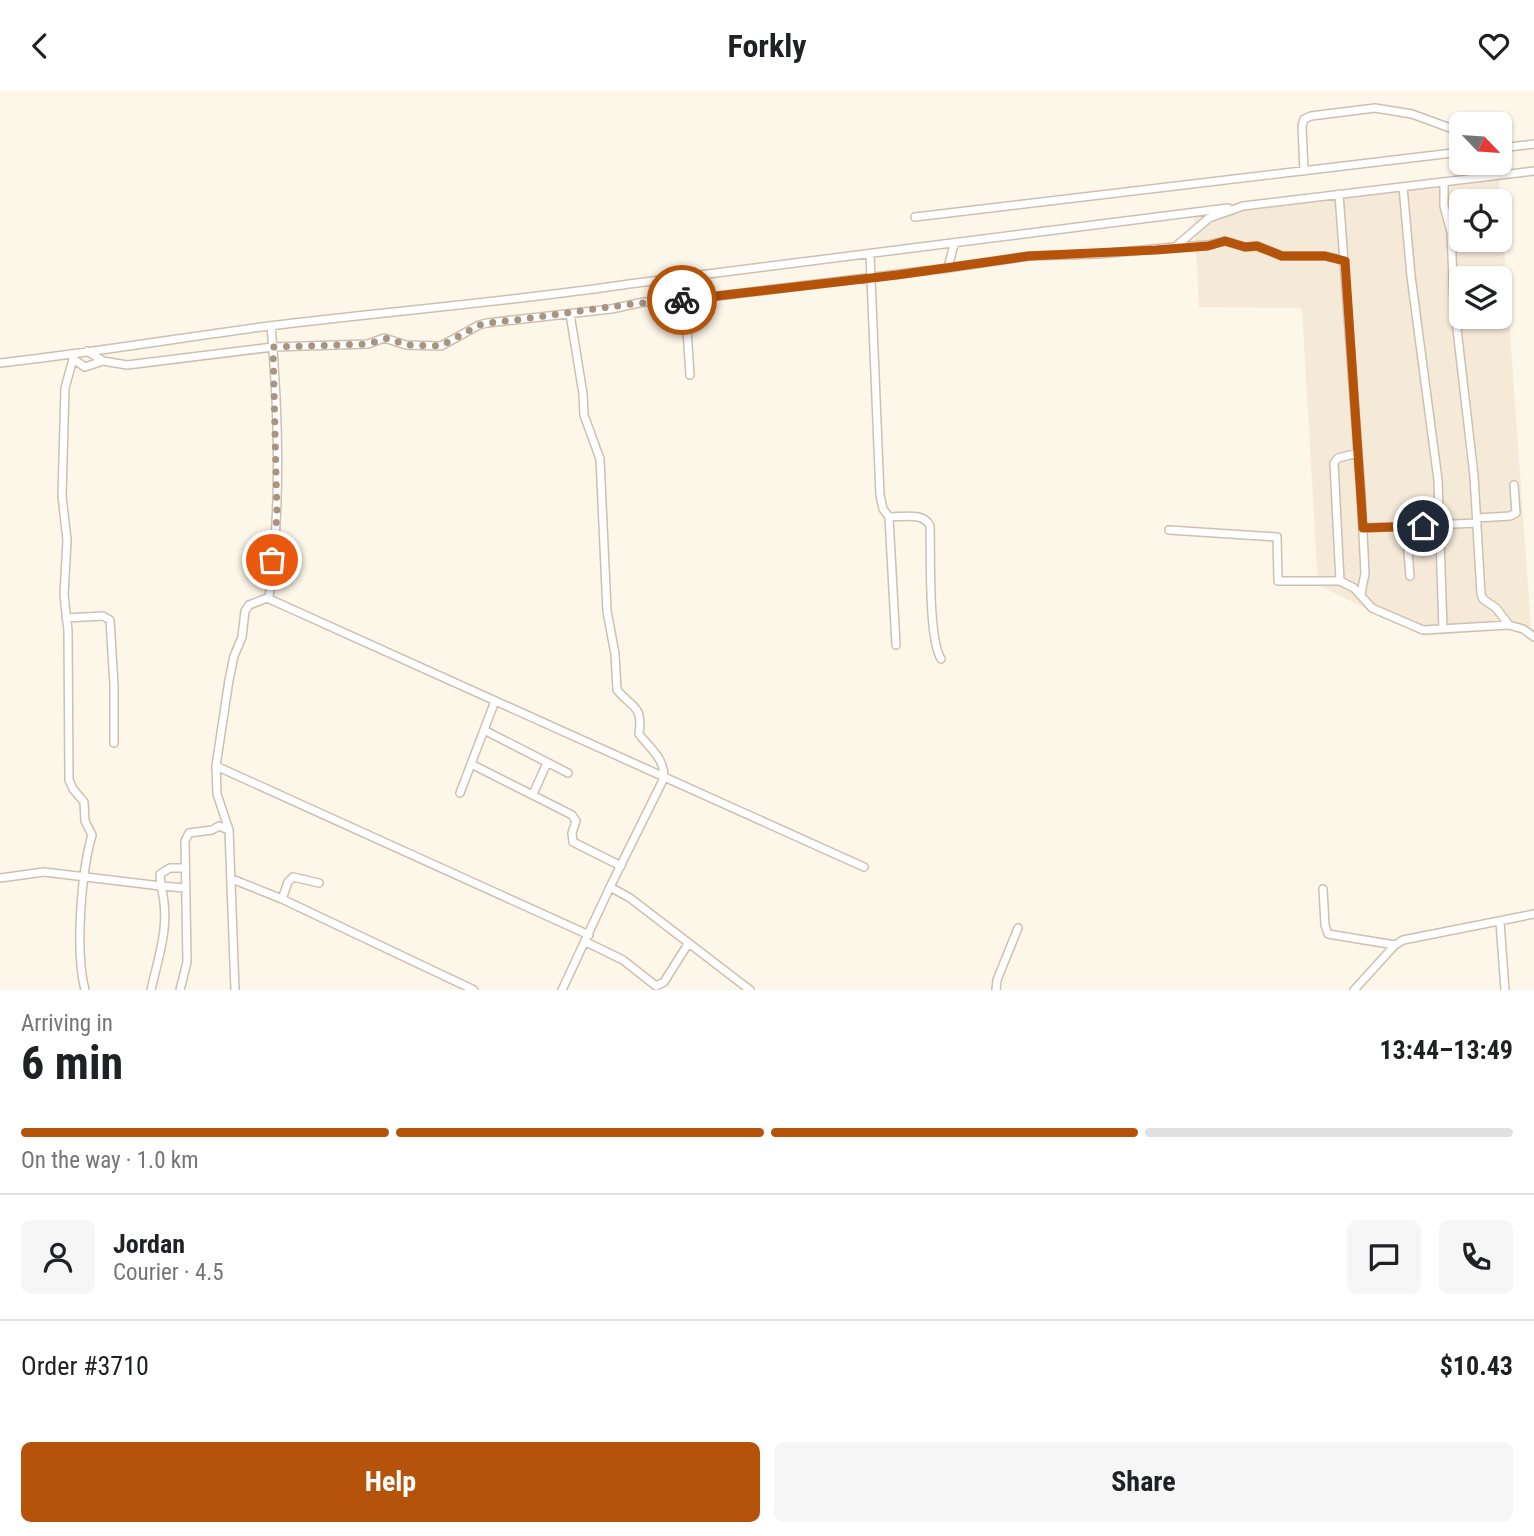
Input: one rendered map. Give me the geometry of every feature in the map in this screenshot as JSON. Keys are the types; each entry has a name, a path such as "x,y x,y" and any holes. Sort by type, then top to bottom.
{"street":[{"path":"1304,171 1303,126 1304,119 1311,116 1375,108 1412,114 1449,128"},
{"path":"1512,146 1534,144"},
{"path":"915,217 1449,153"},
{"path":"0,363 73,356 271,326 558,295 1534,171"},
{"path":"1444,183 1444,206 1451,232 1454,303 1469,426 1482,597 1496,608 1509,625"},
{"path":"1403,187 1411,276 1435,446 1441,525 1443,629"},
{"path":"1339,194 1363,528 1365,573 1361,594"},
{"path":"1175,247 1209,218 1243,206"},
{"path":"87,352 103,361 127,365 273,347 368,344 388,338 406,345 441,346 479,325 643,302 685,300 871,278 1029,256 1208,246 1225,241 1245,247 1257,246 1282,256 1325,256 1345,261"},
{"path":"948,268 954,244"},
{"path":"870,254 880,495 883,509 889,517 896,645"},
{"path":"692,276 694,299"},
{"path":"685,300 690,375"},
{"path":"562,990 664,778 662,760 639,734 641,717 631,702 617,690 616,662 607,611 600,459 584,415 570,314"},
{"path":"269,598 277,516 271,326"},
{"path":"73,356 85,367 103,361"},
{"path":"73,356 64,395 62,496 67,540 64,578 68,630 69,780 84,802 85,821 92,835 86,852 83,876 80,970 85,990"},
{"path":"1340,581 1334,463 1338,458 1358,453"},
{"path":"1363,528 1441,525 1510,516 1516,513 1514,485"},
{"path":"889,517 922,517 928,520 934,630 941,659"},
{"path":"1406,526 1410,576"},
{"path":"1169,530 1277,537 1278,581 1340,581 1361,594 1372,608 1419,629 1427,631 1509,625 1523,629 1534,637"},
{"path":"235,990 229,830 217,794 216,765 229,680 234,656 242,637 245,611 249,605 269,598 864,867"},
{"path":"65,618 103,616 110,620 114,743"},
{"path":"460,793 495,701"},
{"path":"484,730 568,773"},
{"path":"533,794 547,763"},
{"path":"471,764 575,818 573,842 621,866"},
{"path":"216,765 588,938 623,960 656,986 664,982 688,944"},
{"path":"219,826 224,815"},
{"path":"180,990 187,962 187,835 219,826 229,830"},
{"path":"144,883 170,868 185,868"},
{"path":"0,878 44,872 185,888"},
{"path":"151,990 161,958 165,921 165,900 160,874"},
{"path":"282,899 293,877 319,883"},
{"path":"232,879 282,899 474,990"},
{"path":"610,887 630,898 750,990"},
{"path":"1323,889 1328,934 1395,945"},
{"path":"1354,990 1395,945 1410,937 1534,914"},
{"path":"1500,922 1505,990"},
{"path":"996,990 997,980 1018,928"}],"shaded area":[{"path":"1499,179 1500,189 1449,189 1449,252 1504,252 1505,266 1449,266 1449,329 1510,329 1531,627 1423,636 1318,585 1302,308 1199,307 1194,217"}],"way so far":[{"path":"272,560 277,521 276,379 273,347 368,344 384,338 406,345 441,346 487,323 611,309 643,302 682,300"}],"route":[{"path":"682,300 897,275 1029,256 1156,250 1208,246 1225,241 1238,246 1257,246 1282,256 1325,256 1345,261 1363,528 1423,526"}]}
